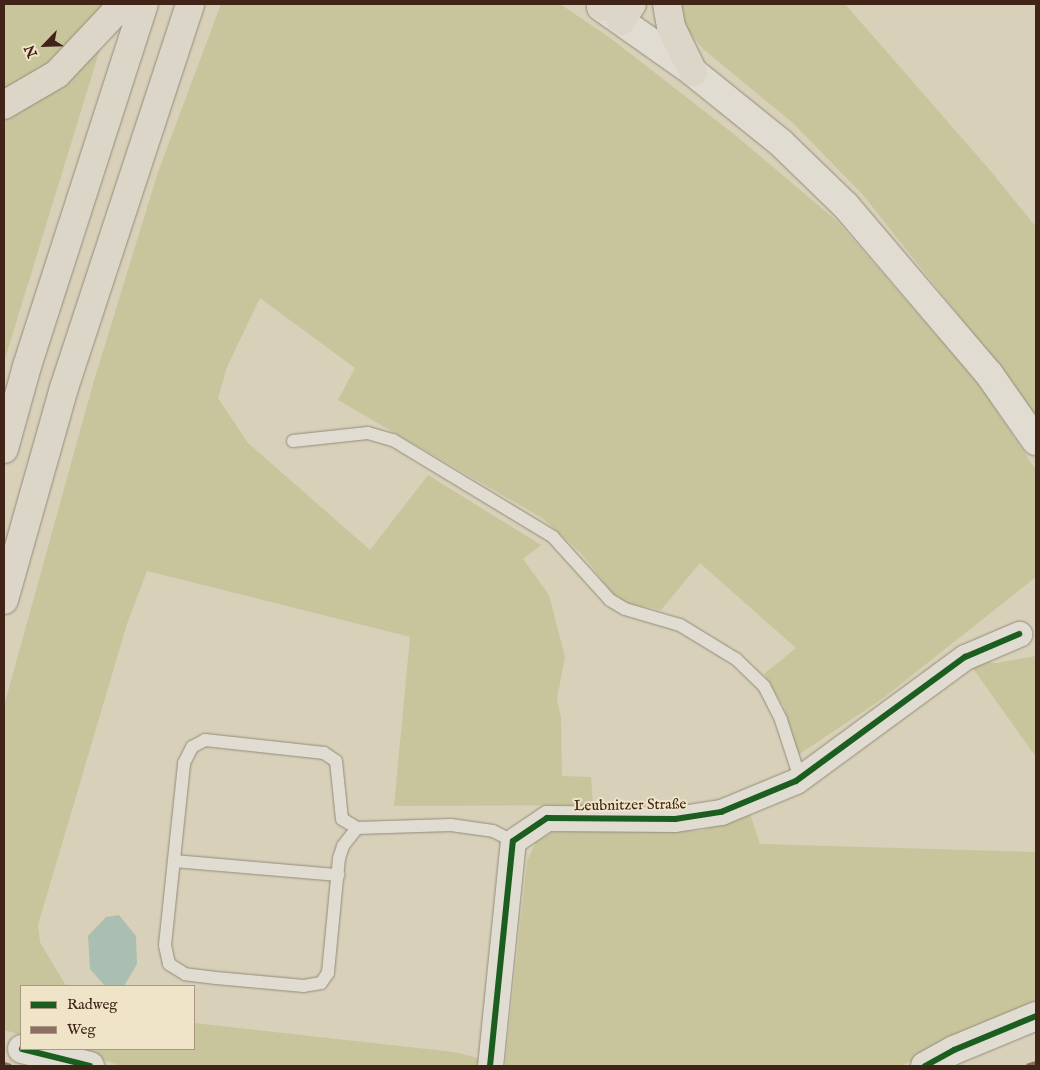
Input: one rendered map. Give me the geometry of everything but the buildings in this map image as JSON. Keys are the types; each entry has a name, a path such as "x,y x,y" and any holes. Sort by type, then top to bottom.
{"highway":[{"path":"4,106 57,74 123,4"},
{"path":"4,449 27,366 144,4"},
{"path":"4,600 67,378 190,4"},
{"path":"667,4 671,27 693,72"}],"main road":[{"path":"611,8 781,143 846,206 989,374 1036,441"},
{"path":"925,1066 954,1050 1036,1016"},
{"path":"951,1066 1036,1034"},
{"path":"4,1044 20,1048"},
{"path":"26,1050 90,1066"}],"street":[{"name":"Leubnitzer Straße","path":"513,841 547,818 675,819 721,812 800,778 965,657 1019,634"},
{"path":"490,1066 513,841"}],"lane":[{"path":"293,442 368,433 392,440 553,538 610,600 625,609 680,626 736,659 764,686 781,720 800,778"},
{"path":"357,828 343,846 338,875 328,973 321,983 294,985 185,974 170,964 165,945 184,763 192,747 205,740 324,753 336,761 342,819 357,828 451,826 493,831 513,841"},
{"path":"174,861 338,875"}],"shaded area":[{"path":"4,4 104,4 88,32 59,60 4,95"},
{"path":"221,4 560,4 609,37 735,135 837,221 978,383 1036,470 1036,577 882,699 798,755 784,707 764,674 796,648 700,563 661,610 619,602 581,553 542,518 338,400 355,368 260,298 227,367 218,398 248,443 370,550 428,475 541,545 523,559 549,595 565,657 557,699 561,718 562,776 591,777 593,805 394,806 410,637 147,571 127,624 38,925 40,942 65,985 20,985 20,1035 4,1030 4,706 93,384 158,172"},
{"path":"677,4 845,4 989,169 1036,227 1036,420 1002,370 863,195 794,124 702,48 683,23"},
{"path":"101,46 4,362 4,116"},
{"path":"1036,656 1036,757 972,667 984,662 996,663"},
{"path":"750,814 760,844 1036,852 1036,1008 900,1066 505,1066 527,861 536,842 552,832 577,830 700,831"},
{"path":"119,915 136,936 137,964 125,985 104,985 90,969 88,936 106,917"},
{"path":"195,1023 454,1052 478,1058 477,1066 121,1066 76,1050 195,1050"}],"marked path":[{"path":"1027,1066 1036,1063"},
{"path":"4,1064 11,1066"}],"cycle path":[{"path":"490,1066 513,841 547,818 675,819 721,812 796,781 965,657 1019,634"},
{"path":"925,1066 954,1050 1036,1016"},
{"path":"26,1050 90,1066"}]}
